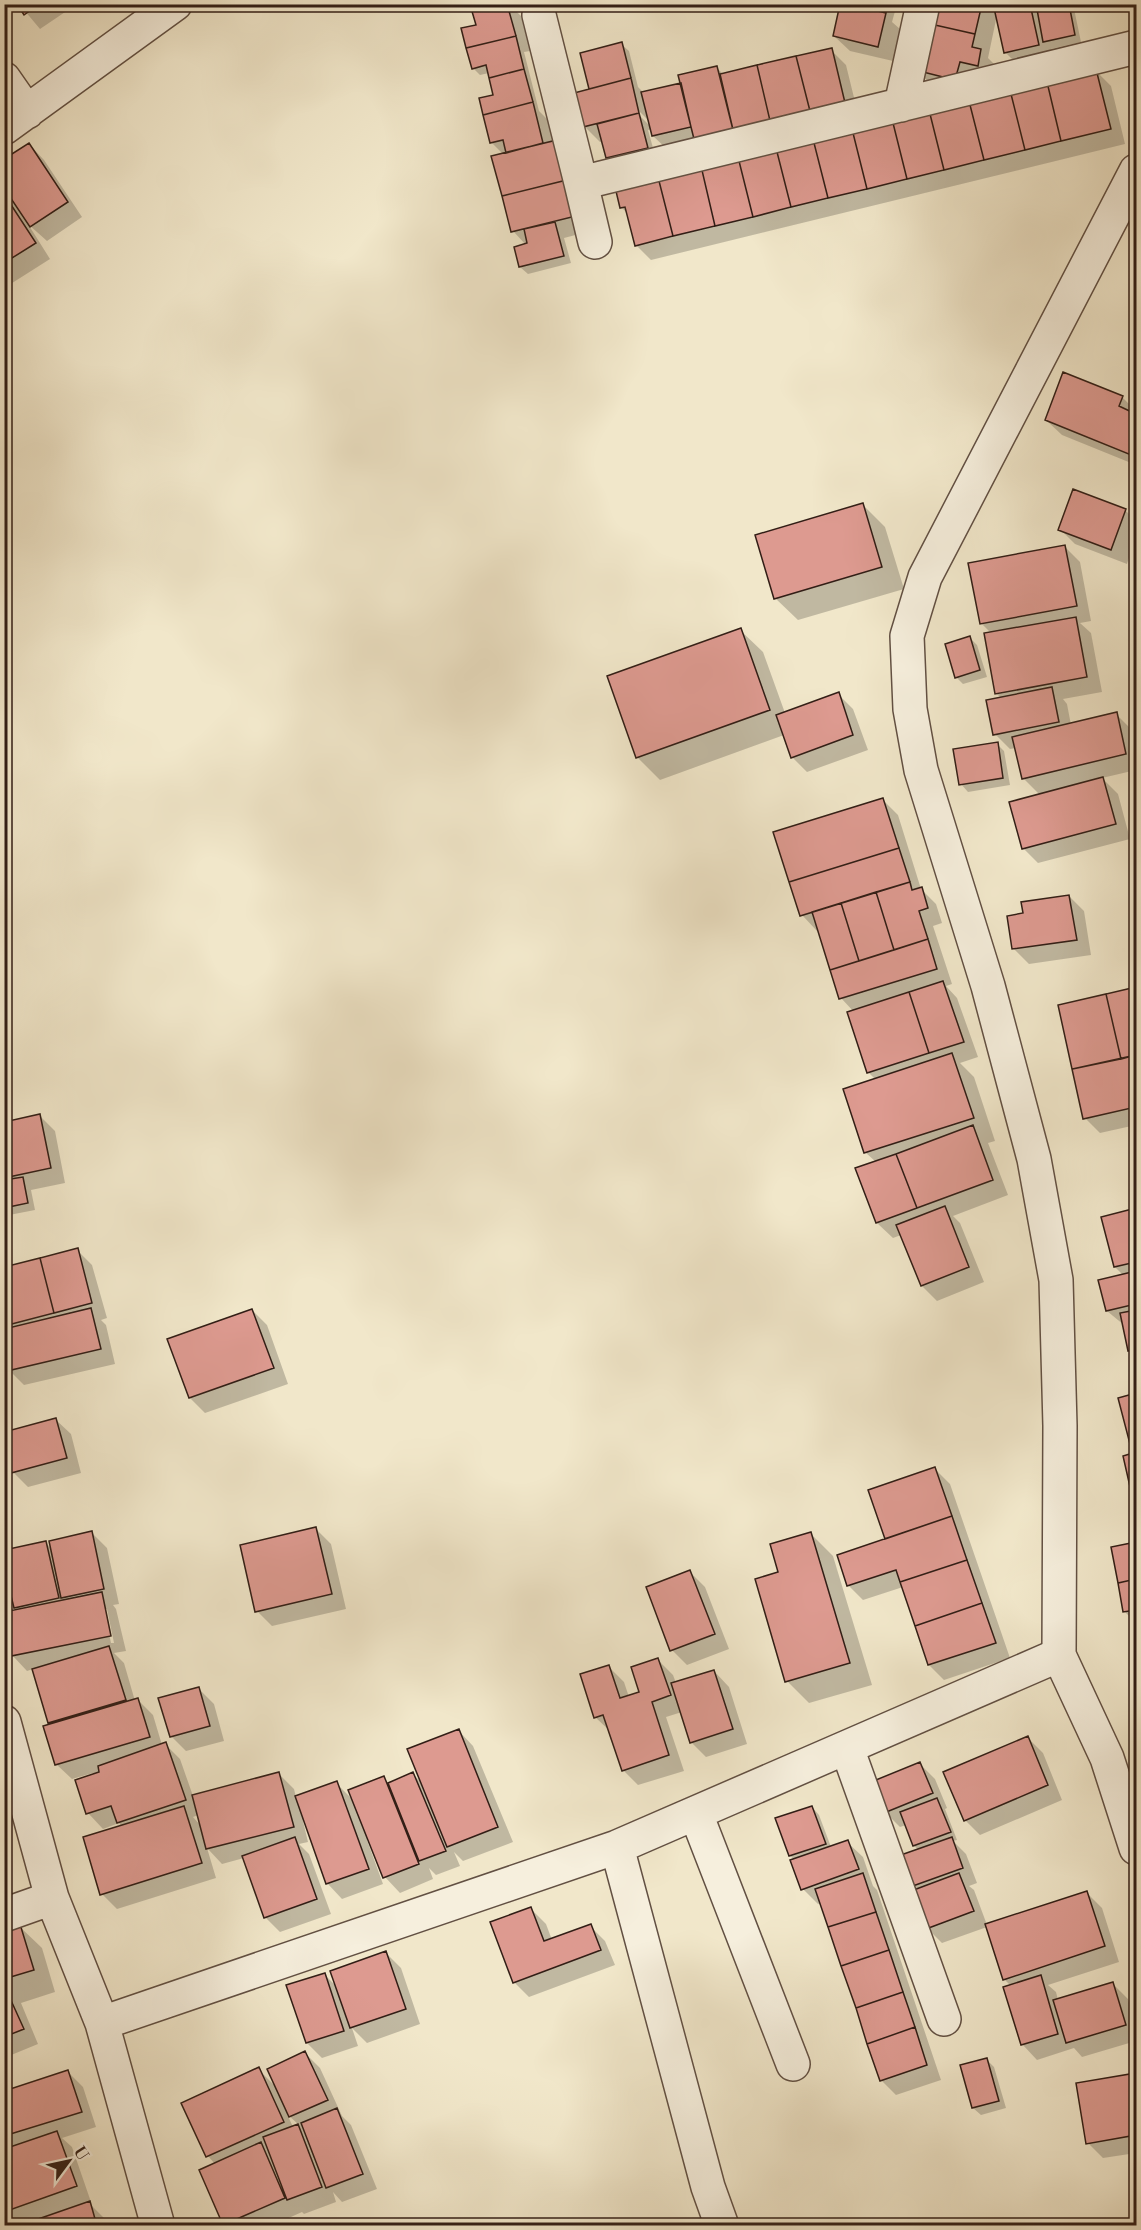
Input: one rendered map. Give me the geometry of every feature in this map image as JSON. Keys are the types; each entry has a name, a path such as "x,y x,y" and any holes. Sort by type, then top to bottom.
{"street":[{"path":"4,80 16,120 175,4"},
{"path":"901,105 923,4"},
{"path":"539,15 594,242"},
{"path":"581,183 1137,47"},
{"path":"1137,171 925,577 907,636 910,709 921,770 988,986 1031,1147 1056,1280 1060,1426 1059,1656 1107,1758 1137,1848"},
{"path":"102,2023 617,1848 1059,1656"},
{"path":"4,1722 52,1898 102,2023 158,2226"},
{"path":"847,1748 944,2019"},
{"path":"696,1814 793,2064"},
{"path":"617,1848 708,2187 722,2226"},
{"path":"4,1915 52,1898"}],"building":[{"path":"17,4 39,4 24,15"},
{"path":"486,4 507,4 516,36 466,48 461,28 476,25 471,8"},
{"path":"840,4 851,4 886,13 878,47 833,36"},
{"path":"851,4 888,4 886,13"},
{"path":"930,4 982,4 975,34 926,23"},
{"path":"1012,4 1030,4 1039,45 1004,53 994,8"},
{"path":"1036,4 1069,4 1075,35 1043,42"},
{"path":"926,23 975,34 972,47 981,49 978,66 960,62 955,80 915,70"},
{"path":"516,36 524,69 489,78 486,65 472,69 466,48"},
{"path":"622,42 631,78 589,89 580,53"},
{"path":"832,48 846,107 811,115 796,56"},
{"path":"796,56 811,115 771,125 757,65"},
{"path":"757,65 771,125 734,134 720,74"},
{"path":"717,66 734,134 695,143 678,75"},
{"path":"524,69 533,102 483,115 479,98 493,95 489,78"},
{"path":"1096,69 1111,129 1061,141 1047,82"},
{"path":"631,78 639,113 583,127 574,93"},
{"path":"1047,82 1061,141 1025,150 1010,90"},
{"path":"681,83 691,127 652,136 641,92"},
{"path":"1010,90 1025,150 984,160 969,101"},
{"path":"969,101 984,160 944,170 929,110"},
{"path":"533,102 543,143 506,153 503,140 490,143 483,115"},
{"path":"929,110 944,170 907,179 892,119"},
{"path":"639,113 648,148 606,158 597,124"},
{"path":"892,119 907,179 867,189 852,129"},
{"path":"852,129 867,189 828,198 813,139"},
{"path":"813,139 828,198 791,207 776,148"},
{"path":"557,140 567,180 502,196 491,156"},
{"path":"29,143 68,202 30,227 4,188 4,159"},
{"path":"776,148 791,207 753,217 738,157"},
{"path":"738,157 753,217 715,226 701,166"},
{"path":"701,166 715,226 673,236 658,177"},
{"path":"658,177 673,236 635,246 625,207 620,208 615,187"},
{"path":"567,180 576,216 511,232 502,196"},
{"path":"4,194 36,243 4,263"},
{"path":"555,222 564,256 519,267 514,247 527,243 524,229"},
{"path":"1063,372 1123,396 1119,406 1136,414 1136,457 1045,420"},
{"path":"1073,489 1126,509 1111,550 1058,530"},
{"path":"863,503 882,567 774,599 755,535"},
{"path":"1065,545 1077,606 980,624 968,563"},
{"path":"1076,617 1087,677 995,694 984,633"},
{"path":"741,628 770,710 636,758 607,676"},
{"path":"970,636 980,670 955,678 945,644"},
{"path":"1052,687 1059,722 993,735 986,700"},
{"path":"839,692 853,735 791,758 776,715"},
{"path":"1117,712 1126,754 1022,779 1012,737"},
{"path":"998,742 1003,778 959,785 953,749"},
{"path":"1103,777 1116,824 1022,849 1009,802"},
{"path":"883,798 899,848 789,882 773,832"},
{"path":"899,848 910,882 800,916 789,882"},
{"path":"910,882 912,890 922,887 928,908 919,911 928,939 894,950 876,892"},
{"path":"876,892 894,950 859,961 841,903"},
{"path":"1069,895 1077,940 1012,949 1007,916 1023,913 1021,902"},
{"path":"841,903 859,961 830,970 812,912"},
{"path":"928,939 937,969 839,999 830,970"},
{"path":"943,981 964,1042 929,1053 909,992"},
{"path":"1136,987 1136,1055 1121,1059 1106,994"},
{"path":"909,992 929,1053 867,1073 847,1012"},
{"path":"1106,994 1121,1059 1072,1069 1058,1005"},
{"path":"952,1053 974,1118 864,1153 843,1089"},
{"path":"1136,1055 1136,1107 1083,1119 1072,1069"},
{"path":"40,1114 51,1168 4,1178 4,1122"},
{"path":"973,1125 993,1180 917,1208 896,1154"},
{"path":"896,1154 917,1208 876,1223 855,1168"},
{"path":"23,1177 28,1203 4,1208 4,1180"},
{"path":"945,1206 969,1267 921,1286 896,1225"},
{"path":"1136,1208 1136,1262 1114,1267 1101,1217"},
{"path":"78,1248 92,1303 54,1313 40,1258"},
{"path":"40,1258 54,1313 4,1326 4,1267"},
{"path":"1136,1271 1136,1304 1106,1311 1098,1280"},
{"path":"91,1308 101,1349 7,1371 4,1359 4,1329"},
{"path":"252,1309 274,1368 189,1398 167,1339"},
{"path":"1136,1310 1136,1349 1128,1351 1120,1313"},
{"path":"1136,1393 1136,1447 1131,1448 1118,1398"},
{"path":"56,1418 67,1458 11,1473 4,1449 4,1432"},
{"path":"1136,1452 1136,1499 1133,1500 1123,1456"},
{"path":"935,1467 952,1516 885,1539 868,1490"},
{"path":"952,1516 967,1560 900,1582 896,1570 847,1586 837,1555"},
{"path":"316,1527 332,1594 255,1612 240,1545"},
{"path":"92,1531 104,1589 61,1598 49,1541"},
{"path":"811,1532 850,1663 785,1682 755,1579 778,1572 770,1544"},
{"path":"46,1541 59,1598 14,1608 4,1567 4,1550"},
{"path":"1136,1542 1136,1579 1118,1583 1111,1547"},
{"path":"967,1560 982,1603 915,1626 900,1582"},
{"path":"690,1570 715,1634 670,1651 646,1587"},
{"path":"1136,1579 1136,1610 1123,1612 1118,1583"},
{"path":"102,1592 111,1636 11,1656 4,1626 4,1612"},
{"path":"982,1603 996,1643 928,1665 915,1626"},
{"path":"109,1646 126,1700 48,1723 32,1669"},
{"path":"658,1658 671,1695 652,1702 669,1755 622,1771 603,1715 594,1718 580,1674 609,1665 620,1698 639,1692 631,1667"},
{"path":"714,1670 733,1729 690,1743 671,1683"},
{"path":"199,1687 210,1726 170,1737 158,1698"},
{"path":"138,1698 150,1737 55,1765 43,1726"},
{"path":"459,1729 498,1827 447,1847 407,1749"},
{"path":"1028,1736 1048,1785 964,1821 943,1772"},
{"path":"166,1742 186,1800 117,1823 111,1806 86,1814 75,1780 99,1772 98,1766"},
{"path":"920,1762 933,1793 884,1813 871,1782"},
{"path":"279,1772 294,1827 206,1849 192,1795"},
{"path":"413,1772 446,1851 419,1861 388,1783"},
{"path":"384,1776 419,1864 383,1878 348,1790"},
{"path":"337,1781 369,1869 326,1884 295,1796"},
{"path":"937,1798 951,1832 913,1846 900,1812"},
{"path":"184,1806 202,1863 100,1895 83,1837"},
{"path":"812,1806 826,1844 789,1856 775,1818"},
{"path":"295,1837 317,1899 264,1918 242,1856"},
{"path":"952,1837 963,1868 910,1887 898,1856"},
{"path":"848,1840 859,1869 801,1890 790,1860"},
{"path":"863,1873 876,1912 828,1927 815,1889"},
{"path":"959,1873 974,1911 926,1929 911,1891"},
{"path":"1087,1891 1105,1946 1003,1980 985,1924"},
{"path":"531,1907 544,1941 591,1924 601,1950 513,1983 490,1922"},
{"path":"876,1912 889,1950 841,1966 828,1927"},
{"path":"20,1924 34,1970 4,1979 4,1929"},
{"path":"889,1950 903,1992 856,2008 841,1966"},
{"path":"386,1951 406,2009 350,2028 330,1971"},
{"path":"325,1973 344,2031 306,2043 286,1985"},
{"path":"1041,1975 1058,2034 1021,2045 1003,1987"},
{"path":"1113,1982 1126,2025 1066,2043 1053,2000"},
{"path":"4,1985 24,2029 4,2037"},
{"path":"903,1992 915,2027 867,2044 856,2008"},
{"path":"915,2027 927,2065 880,2081 867,2044"},
{"path":"305,2051 328,2100 289,2117 267,2069"},
{"path":"987,2058 999,2101 972,2108 960,2065"},
{"path":"259,2067 284,2122 206,2157 181,2103"},
{"path":"68,2070 82,2112 4,2136 4,2091"},
{"path":"1136,2073 1136,2135 1086,2144 1076,2083"},
{"path":"337,2108 363,2174 326,2188 301,2123"},
{"path":"298,2124 322,2187 287,2200 263,2137"},
{"path":"57,2131 77,2186 4,2212 4,2149"},
{"path":"261,2142 285,2198 223,2225 199,2170"},
{"path":"90,2201 97,2226 18,2226"}]}
